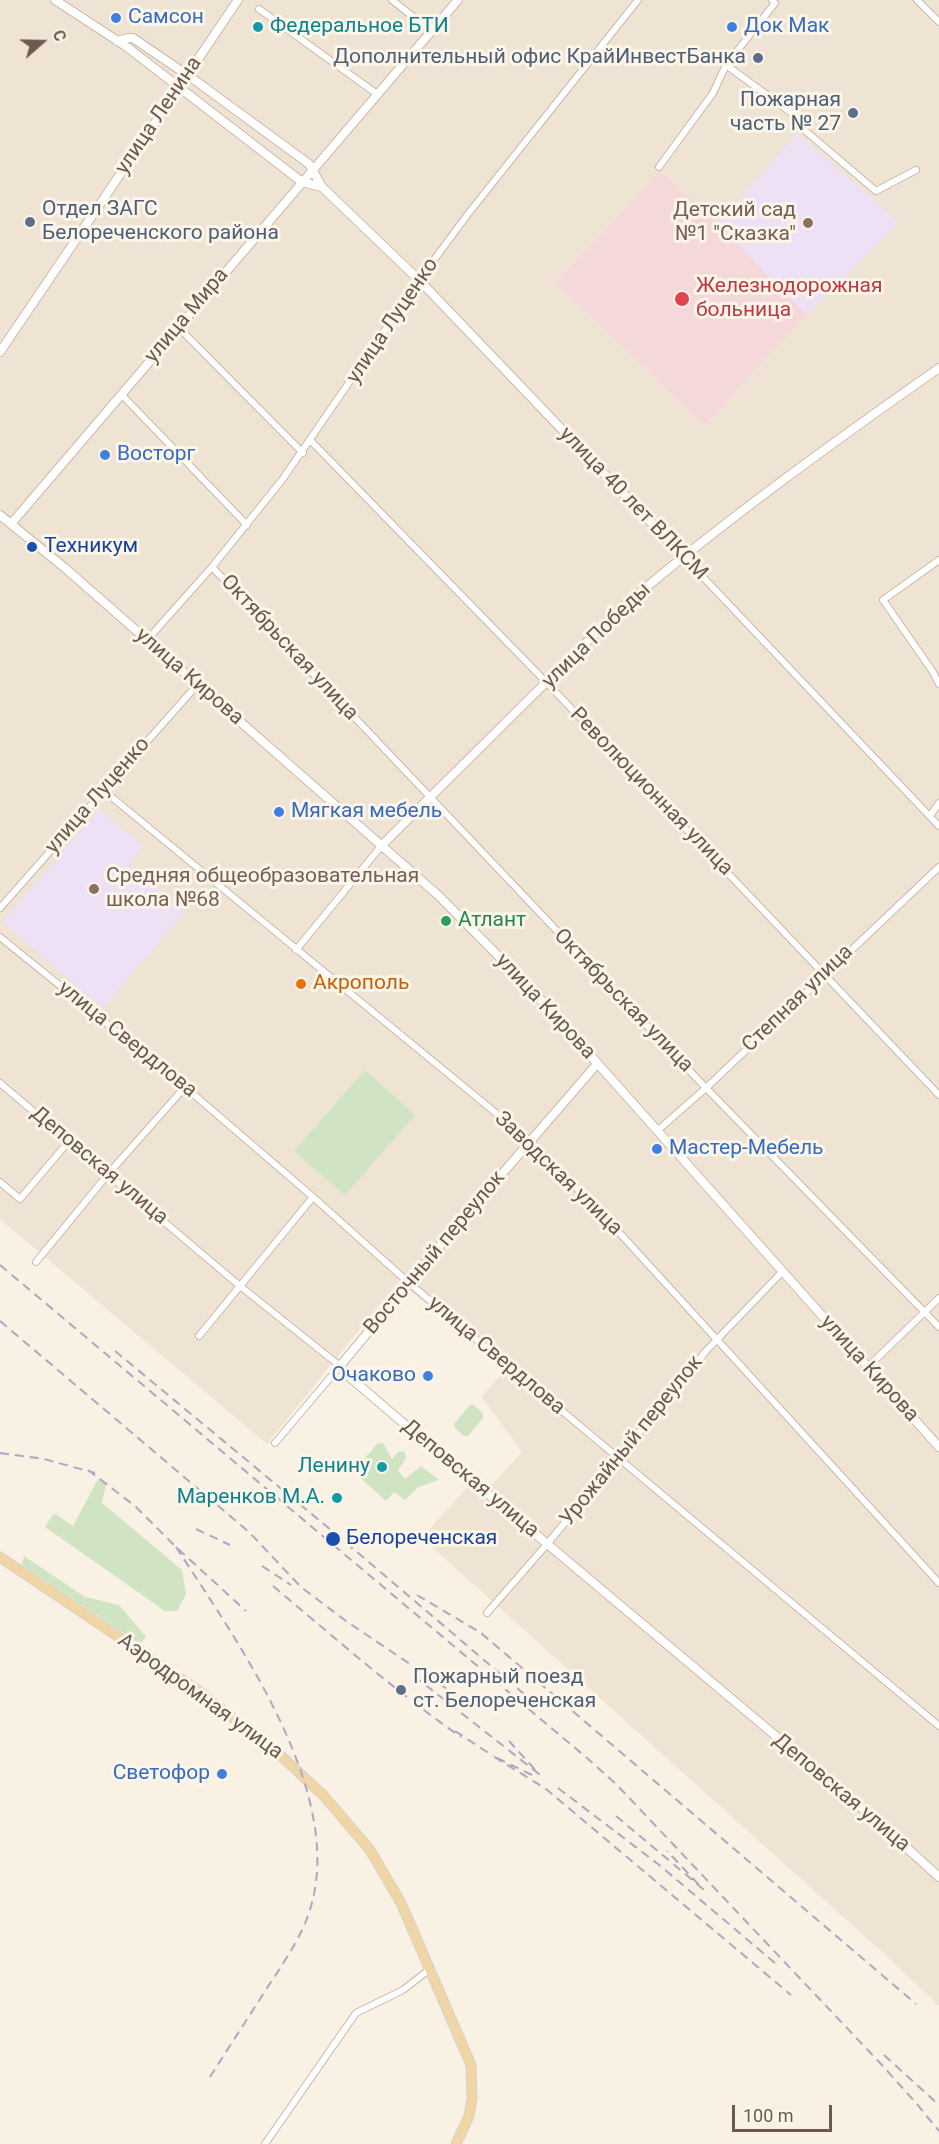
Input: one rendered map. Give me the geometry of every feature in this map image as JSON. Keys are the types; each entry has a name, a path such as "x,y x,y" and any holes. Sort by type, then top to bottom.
{"main road":[{"name":"Аэродромная улица","path":"0,1557 196,1689 278,1753 324,1796 378,1862 401,1903 471,2065 473,2081 471,2108 456,2144"}],"street":[{"name":"улица 40 лет ВЛКСМ","path":"55,0 117,41 302,182 322,187"},
{"name":"улица Ленина","path":"0,352 238,0"},
{"path":"392,0 431,31"},
{"name":"улица Мира","path":"11,524 458,0"},
{"name":"улица Луценко","path":"147,640 212,567 303,453 468,214 638,0"},
{"path":"659,166 713,93 726,65 775,3 771,0"},
{"path":"917,0 939,22"},
{"path":"259,9 377,94"},
{"name":"улица 40 лет ВЛКСМ","path":"117,41 134,38 309,164 322,187 420,281 939,826"},
{"path":"726,65 793,114 795,122 876,191 916,170"},
{"path":"178,327 303,453"},
{"name":"улица Победы","path":"296,950 382,845 618,611 684,557 831,445 939,368"},
{"path":"121,394 247,525"},
{"name":"Революционная улица","path":"311,441 547,683 939,1095"},
{"name":"улица Кирова","path":"0,515 65,568 439,896 533,991 939,1447"},
{"path":"939,560 883,600 936,670 939,684"},
{"name":"Октябрьская улица","path":"212,567 706,1088 939,1327"},
{"name":"улица Луценко","path":"0,908 197,685"},
{"name":"Заводская улица","path":"103,790 530,1141 604,1217 939,1582"},
{"path":"930,816 939,802"},
{"name":"Степная улица","path":"657,1131 706,1088 939,867"},
{"name":"улица Свердлова","path":"0,938 185,1087 314,1197 409,1284 939,1726"},
{"name":"Восточный переулок","path":"275,1443 597,1064"},
{"name":"Деповская улица","path":"0,1083 240,1286 340,1366 346,1374 395,1416 548,1543 622,1609 876,1821 939,1877"},
{"path":"36,1262 108,1173 185,1087"},
{"path":"0,1182 20,1199 69,1141"},
{"path":"199,1336 314,1197"},
{"name":"Урожайный переулок","path":"487,1614 716,1340 782,1272"},
{"path":"868,1366 939,1298"},
{"path":"265,2144 356,2013 403,1990 430,1969"}],"shaded area":[{"path":"0,0 939,0 939,2006 889,1958 422,1538 470,1484 493,1484 522,1452 482,1397 505,1370 399,1281 267,1444 0,1219"},
{"name":"Детский сад №1 \"Сказка\"","path":"797,133 899,222 806,315 718,224"},
{"name":"Железнодорожная больница","path":"660,172 718,224 806,315 705,424 556,283"},
{"name":"Средняя общеобразовательная школа №68","path":"99,809 143,846 129,865 185,912 103,1008 2,922"}],"green space":[{"path":"365,1070 415,1115 345,1195 294,1151"},
{"path":"470,1405 474,1405 483,1413 483,1418 468,1436 464,1436 454,1424"},
{"path":"383,1443 392,1459 398,1452 404,1451 406,1458 398,1470 405,1479 421,1466 439,1480 418,1487 405,1500 394,1492 386,1501 357,1475 355,1470 377,1444"},
{"path":"98,1479 106,1485 102,1503 182,1570 186,1594 177,1611 165,1611 45,1527 54,1513 73,1526"},
{"path":"24,1556 85,1597 119,1605 146,1637 140,1644 22,1565"}],"railway":[{"path":"0,1265 617,1785 881,2064 939,2131"},
{"path":"0,1321 249,1532 301,1587 346,1621 465,1701"},
{"path":"115,1351 524,1694"},
{"path":"0,1453 44,1459 95,1473"},
{"path":"88,1470 135,1506 246,1611"},
{"path":"196,1529 230,1545"},
{"path":"176,1547 257,1676 282,1725 302,1776 315,1826 317,1875 306,1921 288,1956 210,2077"},
{"path":"262,1566 291,1585"},
{"path":"273,1586 389,1683 461,1737"},
{"path":"417,1595 481,1633 916,2004"},
{"path":"414,1676 539,1774 509,1741"},
{"path":"455,1731 493,1756"},
{"path":"532,1775 493,1756 546,1789 791,1995"},
{"path":"558,1788 658,1864 775,1963"},
{"path":"616,1816 703,1889 667,1851"},
{"path":"884,2055 939,2105"}],"place":[{"name":"Самсон","path":"116,18"},
{"name":"Федеральное БТИ","path":"258,27"},
{"name":"Док Мак","path":"732,27"},
{"name":"Дополнительный офис КрайИнвестБанка","path":"758,58"},
{"name":"Пожарная часть № 27","path":"853,113"},
{"name":"Отдел ЗАГС Белореченского района","path":"30,222"},
{"name":"Детский сад №1 \"Сказка\"","path":"808,223"},
{"name":"Железнодорожная больница","path":"682,299"},
{"name":"Восторг","path":"105,455"},
{"name":"Техникум","path":"32,547"},
{"name":"Мягкая мебель","path":"279,812"},
{"name":"Средняя общеобразовательная школа №68","path":"94,889"},
{"name":"Атлант","path":"446,921"},
{"name":"Акрополь","path":"301,984"},
{"name":"Мастер-Мебель","path":"657,1149"},
{"name":"Очаково","path":"428,1376"},
{"name":"Ленину","path":"382,1467"},
{"name":"Маренков М.А.","path":"337,1498"},
{"name":"Белореченская","path":"333,1539"},
{"name":"Пожарный поезд ст. Белореченская","path":"401,1690"},
{"name":"Светофор","path":"222,1774"}]}
